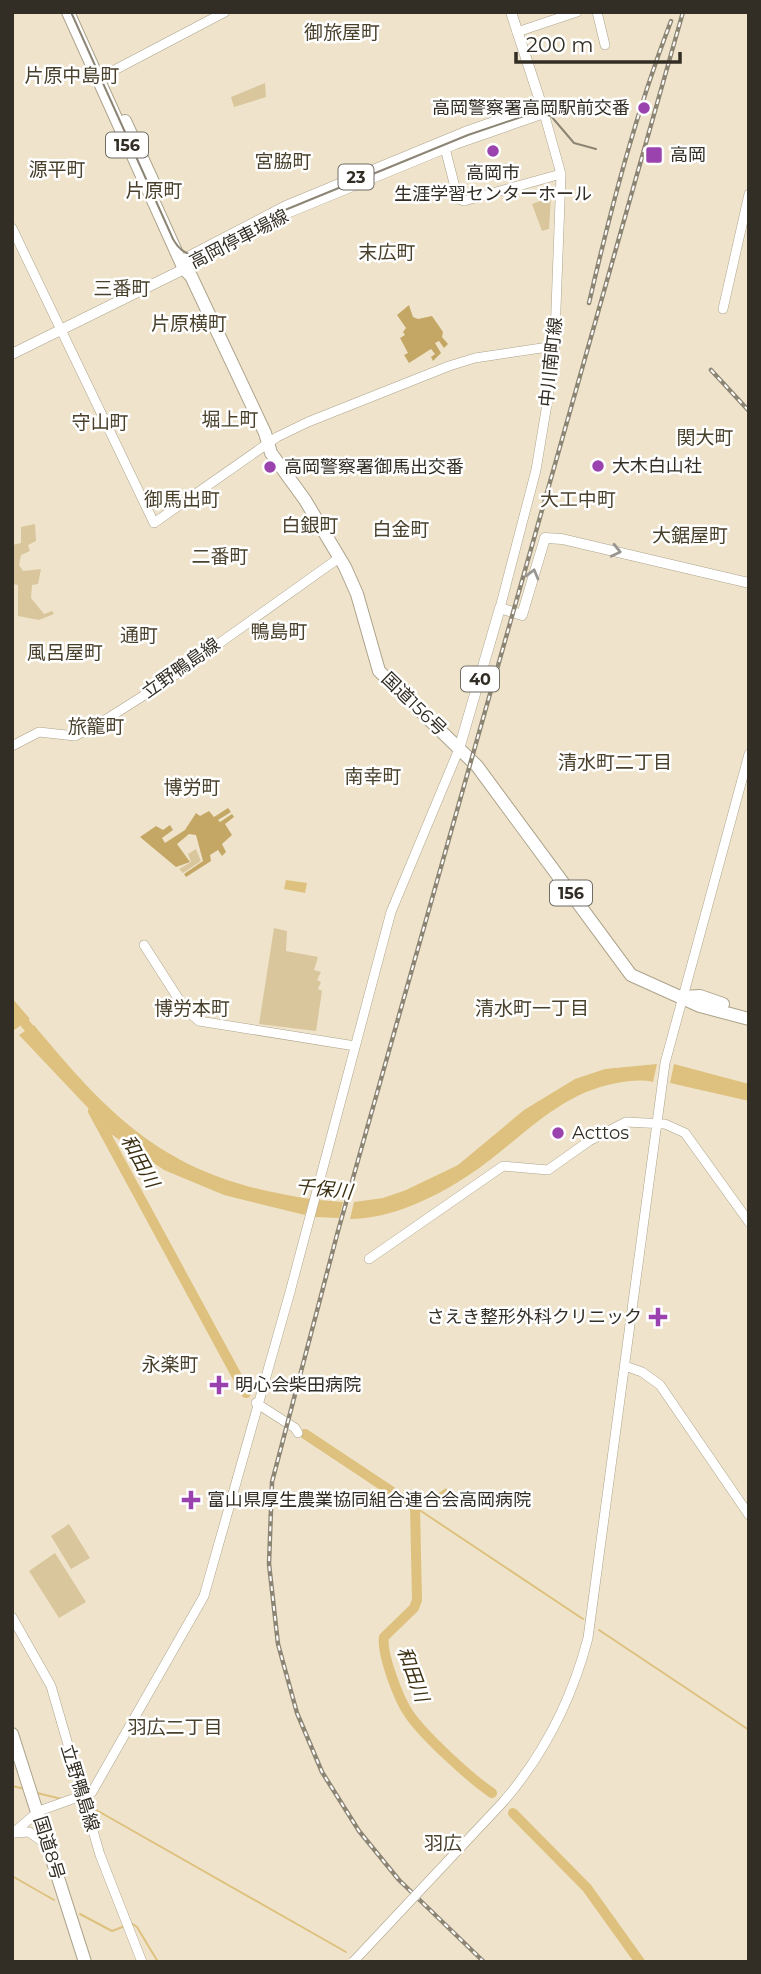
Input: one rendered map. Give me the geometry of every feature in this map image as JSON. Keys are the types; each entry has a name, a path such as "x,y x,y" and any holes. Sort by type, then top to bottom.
{"highway":[{"name":"国道156号","path":"68,12 189,267"},
{"name":"国道156号","path":"75,12 271,453 305,500 357,594 379,671 459,749 500,794 631,975 700,1006 749,1019"},
{"name":"国道156号","path":"683,998 700,996 749,1013"},
{"name":"国道8号","path":"12,1734 85,1962"}],"main road":[{"path":"511,12 543,109"},
{"name":"高岡停車場線","path":"189,267 288,205 465,132 543,109"},
{"name":"高岡停車場線","path":"189,267 287,213 543,109"},
{"path":"12,354 189,267"},
{"path":"500,608 522,615 542,542 550,537 749,583"},
{"name":"40","path":"459,749 500,608"}],"street":[{"path":"105,75 225,12"},
{"path":"517,32 577,12"},
{"path":"597,12 605,45"},
{"name":"中川南町線","path":"500,608 536,470 555,346 561,174 543,109"},
{"path":"445,148 458,199 464,201 561,174"},
{"path":"723,309 749,194"},
{"path":"12,228 154,523 269,444 308,422 475,358 555,346"},
{"name":"立野鴨島線","path":"12,746 40,732 75,736 105,720 165,682 339,558"},
{"path":"12,1834 38,1811 85,1796 96,1785 204,1596 315,1199 391,912 459,749"},
{"path":"353,1962 505,1801 551,1734 583,1656 593,1610 665,1063 749,754"},
{"path":"144,945 185,1009 199,1021 355,1046"},
{"path":"369,1259 503,1166 548,1170 608,1129 626,1122 676,1127 685,1133 749,1222"},
{"path":"625,1366 642,1372 660,1385 749,1515"},
{"path":"257,1403 295,1428 298,1433"},
{"name":"立野鴨島線","path":"12,1617 51,1686 64,1740 85,1796 100,1855 142,1962"},
{"path":"12,1834 29,1832 50,1848"}],"shaded area":[{"path":"265,83 266,97 234,107 231,97"},
{"path":"548,195 551,195 549,229 542,231 532,204 548,198"},
{"path":"409,305 413,317 418,319 432,316 443,332 442,337 448,344 444,348 439,341 435,343 441,353 433,361 431,357 435,354 431,349 409,363 404,355 408,353 400,338 405,335 403,332 406,328 397,315"},
{"path":"35,524 36,541 28,545 30,551 21,555 19,565 23,571 41,569 38,584 32,585 31,598 44,614 52,611 54,614 39,620 18,616 18,585 12,584 12,545 21,543 21,527"},
{"path":"228,808 231,812 218,820 220,822 232,814 234,817 225,824 232,835 222,844 226,852 222,856 218,850 210,855 211,861 186,877 184,874 203,861 196,835 189,834 177,844 190,862 176,867 140,837 156,826 163,830 170,825 173,830 162,838 165,843 185,830 196,813 200,816 209,811 214,817"},
{"path":"196,849 201,861 183,873 179,869 191,862 188,854"},
{"path":"286,880 307,883 305,893 284,889"},
{"path":"274,928 287,931 286,951 318,957 314,970 321,972 317,980 321,982 318,989 322,991 316,1031 259,1024"},
{"path":"12,998 30,1019 14,1030 12,1028"},
{"path":"34,1025 94,1093 153,1143 185,1162 221,1178 310,1199 305,1215 224,1195 164,1170 105,1130 90,1110 19,1035"},
{"path":"657,1064 653,1082 640,1080 617,1083 575,1098 538,1121 469,1175 428,1199 397,1211 350,1219 354,1202 383,1198 406,1190 458,1165 524,1110 575,1079 605,1069"},
{"path":"674,1064 749,1084 749,1101 670,1083"},
{"path":"319,1200 343,1202 339,1218 315,1217"},
{"path":"446,1488 452,1496 435,1508 429,1500"},
{"path":"69,1524 90,1558 71,1569 51,1536"},
{"path":"55,1553 86,1602 59,1618 29,1571"}],"waterway":[{"name":"千保川","path":"12,1007 36,1037"},
{"name":"和田川","path":"93,1111 246,1393"},
{"name":"和田川","path":"305,1434 415,1507 417,1600 414,1608 384,1637 388,1665 400,1698 416,1723 448,1756 492,1793"},
{"path":"415,1507 583,1619"},
{"path":"599,1630 749,1730"},
{"path":"12,1786 25,1789"},
{"path":"37,1793 62,1799"},
{"path":"91,1807 346,1952"},
{"name":"和田川","path":"513,1813 587,1888 640,1962"},
{"path":"12,1876 54,1900"},
{"path":"80,1914 112,1931 125,1926"},
{"path":"131,1923 137,1927 158,1962"}],"tram line":[{"path":"71,12 173,239 183,251 191,254 206,254 285,210 468,135 536,112 551,116 574,143 596,149"}],"railway":[{"path":"484,1962 399,1880 359,1831 322,1772 297,1713 278,1644 269,1564 272,1482 338,1231 683,12"},
{"path":"589,303 625,160 671,21"},
{"path":"711,370 749,411"}],"place":[{"name":"高岡警察署高岡駅前交番","path":"644,108"},
{"name":"高岡市 生涯学習センターホール","path":"493,151"},
{"name":"高岡","path":"654,155"},
{"name":"大木白山社","path":"598,466"},
{"name":"高岡警察署御馬出交番","path":"270,467"},
{"name":"Acttos","path":"558,1133"},
{"name":"さえき整形外科クリニック","path":"658,1317"},
{"name":"明心会柴田病院","path":"219,1385"},
{"name":"富山県厚生農業協同組合連合会高岡病院","path":"191,1500"}],"district":[{"name":"御旅屋町","path":"342,32"},
{"name":"片原中島町","path":"72,75"},
{"name":"宮脇町","path":"283,161"},
{"name":"源平町","path":"57,169"},
{"name":"片原町","path":"154,190"},
{"name":"末広町","path":"387,252"},
{"name":"三番町","path":"122,288"},
{"name":"片原横町","path":"189,323"},
{"name":"堀上町","path":"230,419"},
{"name":"守山町","path":"100,422"},
{"name":"関大町","path":"705,437"},
{"name":"御馬出町","path":"182,499"},
{"name":"大工中町","path":"578,499"},
{"name":"白銀町","path":"310,525"},
{"name":"白金町","path":"401,529"},
{"name":"大鋸屋町","path":"690,535"},
{"name":"二番町","path":"220,556"},
{"name":"鴨島町","path":"279,631"},
{"name":"通町","path":"139,635"},
{"name":"風呂屋町","path":"65,652"},
{"name":"旅籠町","path":"96,726"},
{"name":"清水町二丁目","path":"615,762"},
{"name":"南幸町","path":"373,776"},
{"name":"博労町","path":"192,787"},
{"name":"博労本町","path":"192,1008"},
{"name":"清水町一丁目","path":"532,1008"},
{"name":"永楽町","path":"170,1364"},
{"name":"羽広二丁目","path":"175,1727"},
{"name":"羽広","path":"443,1843"}]}
